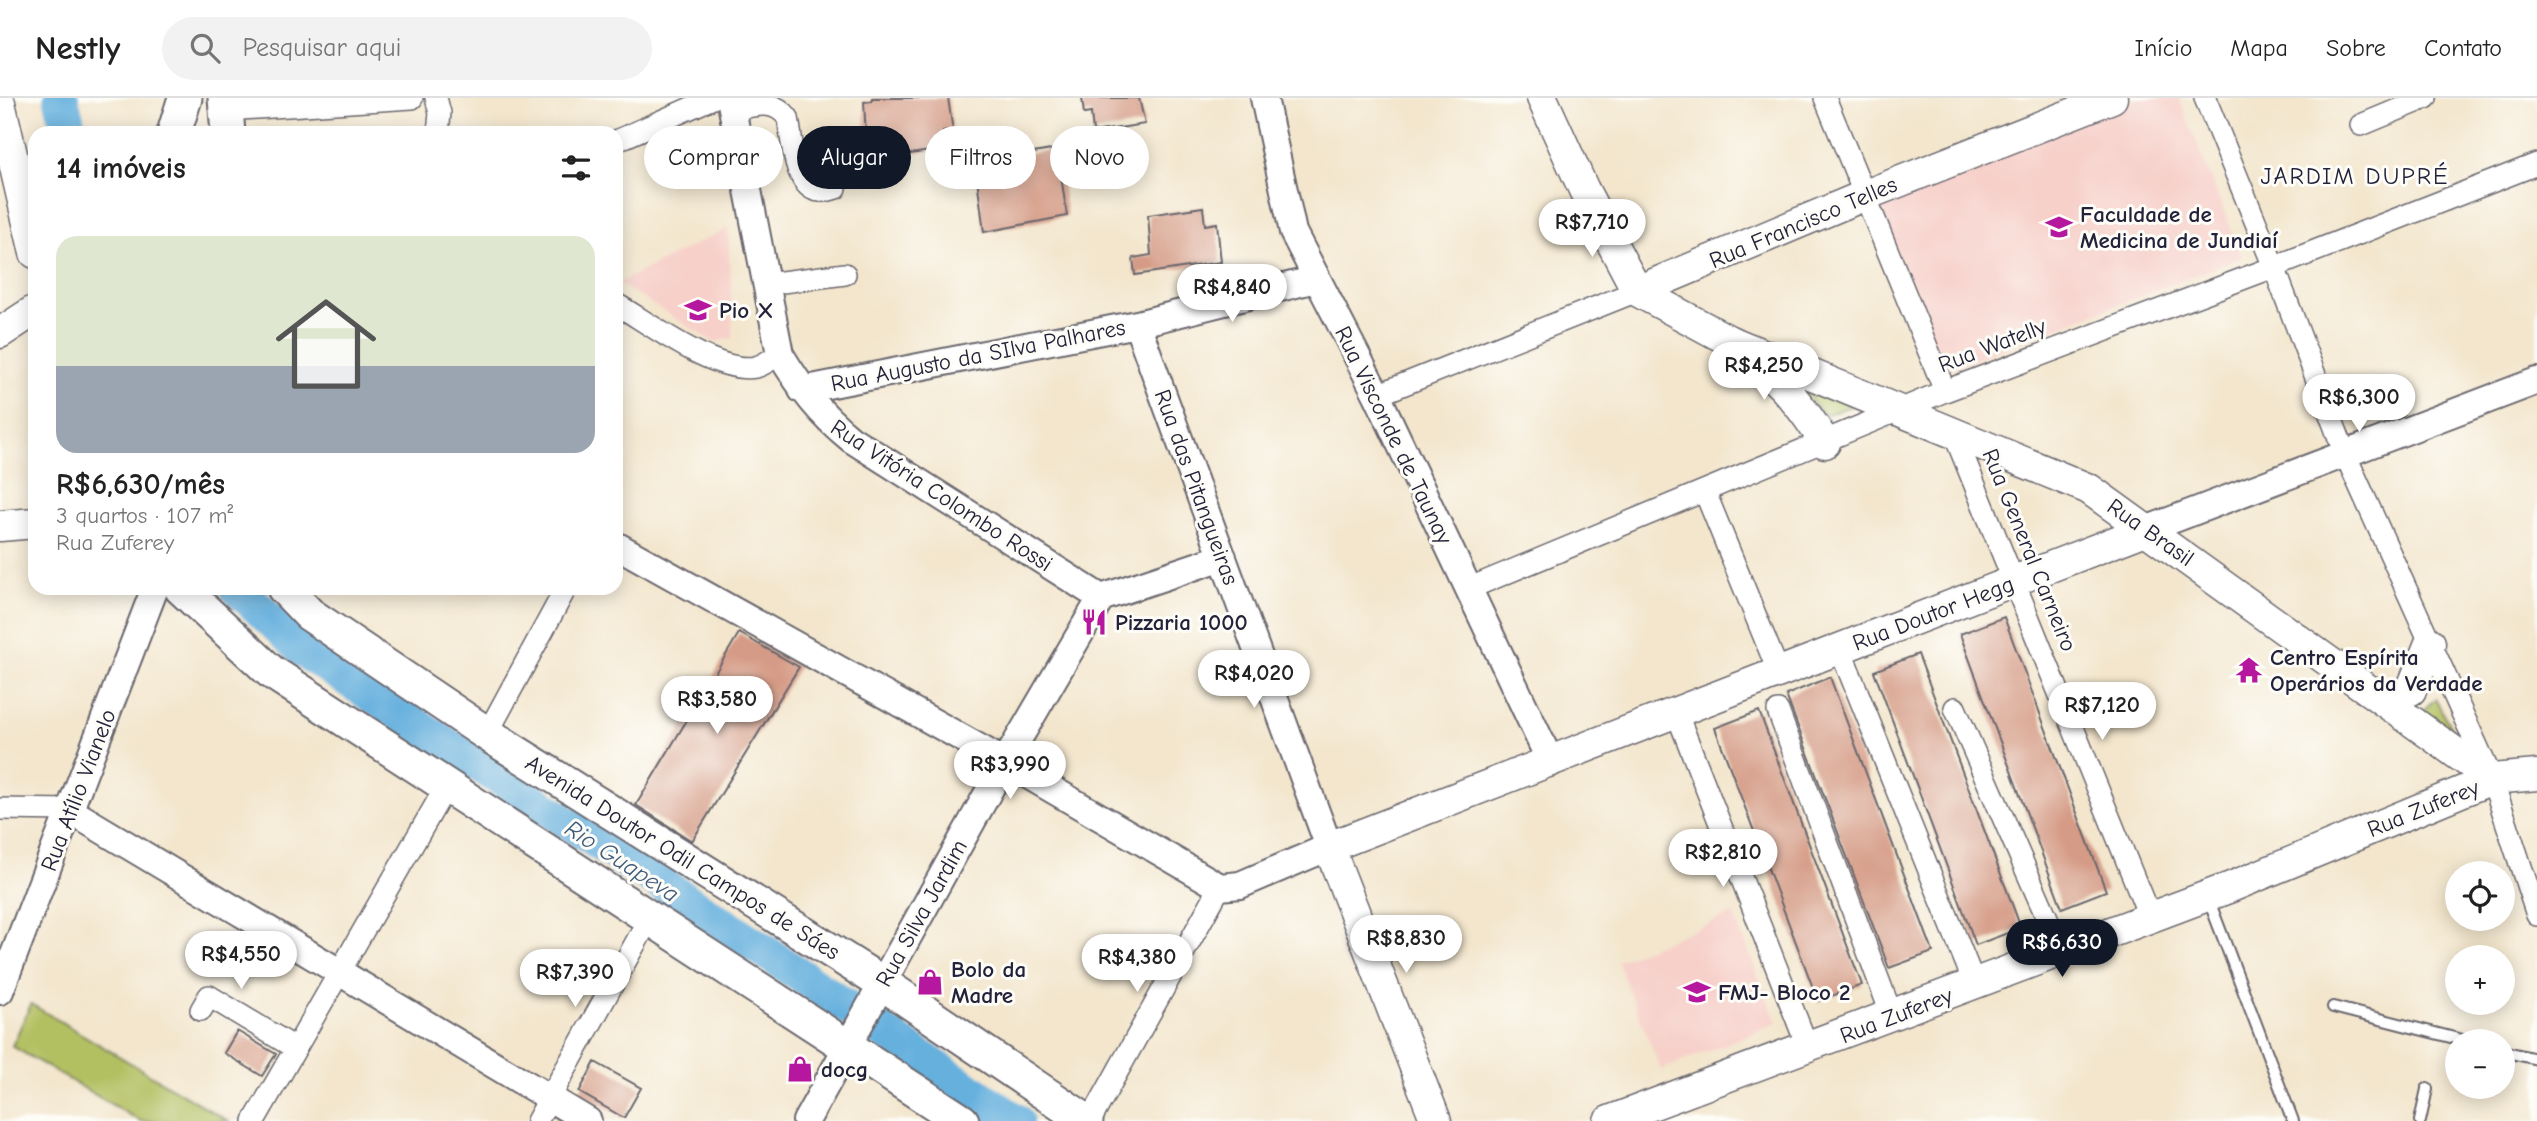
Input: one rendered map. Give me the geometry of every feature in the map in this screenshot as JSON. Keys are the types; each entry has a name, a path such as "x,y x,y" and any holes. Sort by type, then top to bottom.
{"main road":[{"path":"176,126 186,98"},
{"path":"1542,98 1584,190 1637,291 1728,340 1782,383 1804,409 1825,443"},
{"name":"Rua Francisco Telles","path":"1637,291 1863,196 2112,98"},
{"path":"0,103 28,223"},
{"path":"0,333 28,315"},
{"name":"Rua Brasil","path":"1728,340 1899,410 1955,436 2089,489 2492,779"},
{"path":"0,526 28,524"},
{"name":"Rua Doutor Hegg","path":"1329,847 2148,529"},
{"path":"189,595 270,671 650,917 852,1039 962,1121"},
{"name":"Avenida Doutor Odil Campos de Sáes","path":"291,595 309,614 876,994 1088,1121"},
{"path":"2370,691 2394,698 2412,690 2430,643"},
{"path":"2492,779 2537,775"},
{"name":"Rua Zuferey","path":"1609,1121 2208,896 2492,779"},
{"name":"Rua das Pitangueiras","path":"1329,847 1436,1121"}],"street":[{"path":"226,114 412,98"},
{"name":"Rua Visconde de Taunay","path":"1264,98 1293,232 1377,395 1551,763"},
{"path":"1825,98 1945,391"},
{"path":"2205,98 2274,267 2345,454 2492,779 2537,915"},
{"path":"2361,125 2426,98"},
{"path":"623,308 705,356 736,368 757,367 780,354 725,102"},
{"path":"623,138 725,102 775,105 788,118 797,158"},
{"name":"Rua Watelly","path":"1470,588 1945,391 2537,164"},
{"path":"813,189 830,189"},
{"path":"766,284 845,274"},
{"name":"Rua Augusto da SIlva Palhares","path":"802,390 1137,324 1316,279"},
{"name":"Rua Francisco Telles","path":"1377,395 1637,291"},
{"name":"Rua das Pitangueiras","path":"1137,324 1329,847"},
{"name":"Rua Vitória Colombo Rossi","path":"780,354 820,414 851,439 1101,598"},
{"name":"Rua Doutor Hegg","path":"2148,529 2537,381"},
{"name":"Rua General Carneiro","path":"1955,436 2016,581 2150,918"},
{"path":"1705,492 1779,673"},
{"path":"623,549 1005,762 1220,887 1240,885 1329,847"},
{"path":"1101,598 1223,557"},
{"name":"Rua Atílio Vianelo","path":"0,991 152,595"},
{"path":"487,734 562,595"},
{"name":"Rua Silva Jardim","path":"806,1121 1005,762 1101,598"},
{"path":"1840,649 1975,985"},
{"path":"1955,708 2062,951"},
{"path":"1778,711 1892,1016"},
{"path":"1677,714 1808,1048"},
{"path":"254,1121 447,785"},
{"path":"0,809 69,810 588,1121"},
{"path":"1088,1121 1220,887"},
{"path":"537,1121 650,917"},
{"path":"201,1010 209,996 295,1048"}],"lane":[{"path":"2208,896 2293,1121"},
{"path":"2333,1007 2445,1036"},
{"path":"2515,1054 2537,1059"},
{"path":"2420,1121 2427,1089"}],"shaded area":[{"name":"Faculdade de Medicina de Jundiaí","path":"2139,98 2179,98 2242,257 1944,371 1877,198"},
{"name":"Pio X","path":"728,228 733,338 714,342 623,286 623,280"},
{"name":"FMJ- Bloco 2","path":"1733,914 1777,1023 1661,1070 1617,961"}],"green space":[{"path":"1780,369 1864,402 1825,415"},
{"path":"2435,699 2460,744 2420,713"},
{"path":"31,1004 228,1121 140,1121 12,1046"}],"building":[{"path":"872,98 948,98 952,126 925,126 925,152 911,154 911,126 865,126 864,102 872,101"},
{"path":"1082,98 1139,98 1145,124 1092,126 1091,113 1084,114"},
{"path":"1050,150 1050,189 1063,189 1067,216 984,232 978,189 1036,189 1036,153"},
{"path":"1203,207 1205,225 1217,223 1221,262 1135,275 1133,258 1151,255 1148,215"},
{"path":"2004,617 2106,891 2062,908 1960,634"},
{"path":"739,633 799,667 692,841 636,805"},
{"path":"1918,654 2021,928 1976,945 1874,671"},
{"path":"1830,677 1933,952 1889,968 1786,695"},
{"path":"1759,711 1862,985 1818,1001 1715,728"},
{"path":"237,1031 276,1054 262,1076 224,1053"},
{"path":"595,1062 641,1088 624,1118 579,1092"}],"waterway":[{"name":"Rio Guapeva","path":"61,98 68,126"},
{"name":"Rio Guapeva","path":"244,595 304,651 743,937 1016,1121"}],"place":[{"name":"Faculdade de Medicina de Jundiaí","path":"2059,227"},
{"name":"Pio X","path":"698,310"},
{"name":"Pizzaria 1000","path":"1094,622"},
{"name":"Centro Espírita Operários da Verdade","path":"2249,670"},
{"name":"Bolo da Madre","path":"930,982"},
{"name":"FMJ- Bloco 2","path":"1697,992"},
{"name":"docg","path":"800,1069"}],"district":[{"name":"JARDIM DUPRÉ","path":"2355,176"}]}
